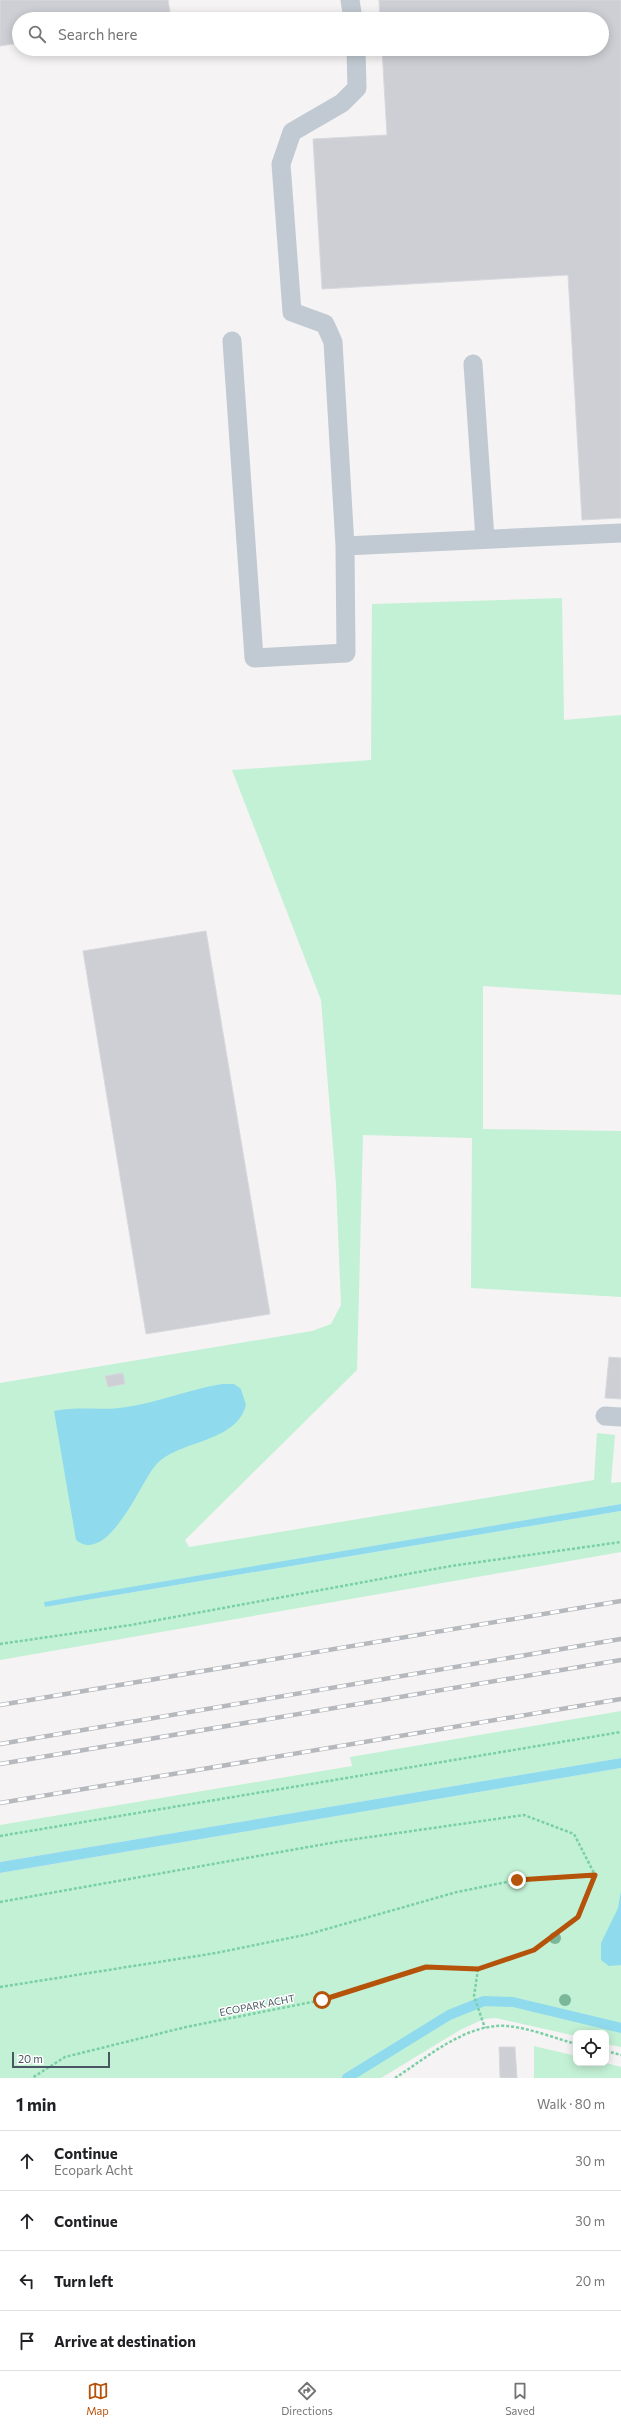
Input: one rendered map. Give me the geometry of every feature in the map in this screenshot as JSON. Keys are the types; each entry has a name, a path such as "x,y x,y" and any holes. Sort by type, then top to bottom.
{"lane":[{"path":"350,0 352,12"},
{"path":"232,341 254,658 346,653 345,546 333,342 325,324 292,312 282,164 292,132 342,103 357,88 356,56"},
{"path":"472,364 485,539"},
{"path":"345,546 621,533"}],"path":[{"path":"0,1644 131,1625 451,1566 621,1542"},
{"path":"0,1836 621,1732"},
{"path":"0,1902 342,1841 524,1815 574,1834 595,1875 578,1917 534,1950 478,1969 474,1996 485,2028"},
{"path":"0,1986 216,1953 309,1934 457,1892 517,1880 595,1875"},
{"name":"ECOPARK ACHT","path":"32,2078 65,2057 186,2027 322,2000 426,1967 478,1969"},
{"path":"395,2078 463,2036 485,2028 510,2026 573,2043"},
{"path":"609,2053 621,2055"}],"green space":[{"path":"562,598 564,720 621,715 621,995 483,986 483,1129 621,1131 621,1297 471,1288 472,1138 363,1135 357,1370 185,1540 189,1547 594,1480 597,1433 615,1435 611,1483 621,1482 621,1504 45,1602 45,1607 621,1511 621,1552 0,1660 0,1383 312,1331 331,1324 341,1305 336,1184 321,1000 232,770 371,760 372,604"},
{"path":"621,1711 621,1758 0,1862 0,1825 352,1766 350,1757"},
{"path":"621,1768 621,2047 609,2045 609,2030 573,2030 573,2035 496,2018 484,2019 460,2030 381,2078 0,2078 0,1873"},
{"path":"534,2046 573,2055 573,2066 609,2066 609,2064 621,2067 621,2078 534,2078"}],"water":[{"path":"222,1384 234,1384 241,1389 246,1405 240,1418 231,1427 218,1435 177,1451 155,1466 122,1519 100,1542 88,1545 76,1540 54,1411 127,1407"},
{"path":"621,1504 621,1511 45,1607 44,1602 89,1594"},
{"path":"621,1758 621,1768 0,1873 0,1862"},
{"path":"621,1891 621,1965 609,1966 601,1960 601,1943 618,1908"}],"building":[{"path":"0,0 168,0 170,12 12,12 12,44 0,46"},
{"path":"379,0 621,0 621,518 582,520 568,275 322,289 313,139 387,135 382,56 609,56 609,12 380,12"},
{"path":"206,931 270,1314 146,1334 83,951"},
{"path":"609,1357 621,1358 621,1399 605,1398"},
{"path":"123,1373 125,1384 108,1387 105,1376"},
{"path":"499,2047 515,2047 517,2078 500,2078"}],"waterway":[{"path":"347,2078 449,2015 484,2001 513,2002 621,2028"}],"railway":[{"path":"0,1705 621,1601"},
{"path":"0,1744 621,1639"},
{"path":"0,1764 621,1660"},
{"path":"0,1803 621,1699"}],"route":[{"path":"322,2000 426,1967 478,1969 534,1950 578,1917 595,1875 517,1880"}]}
